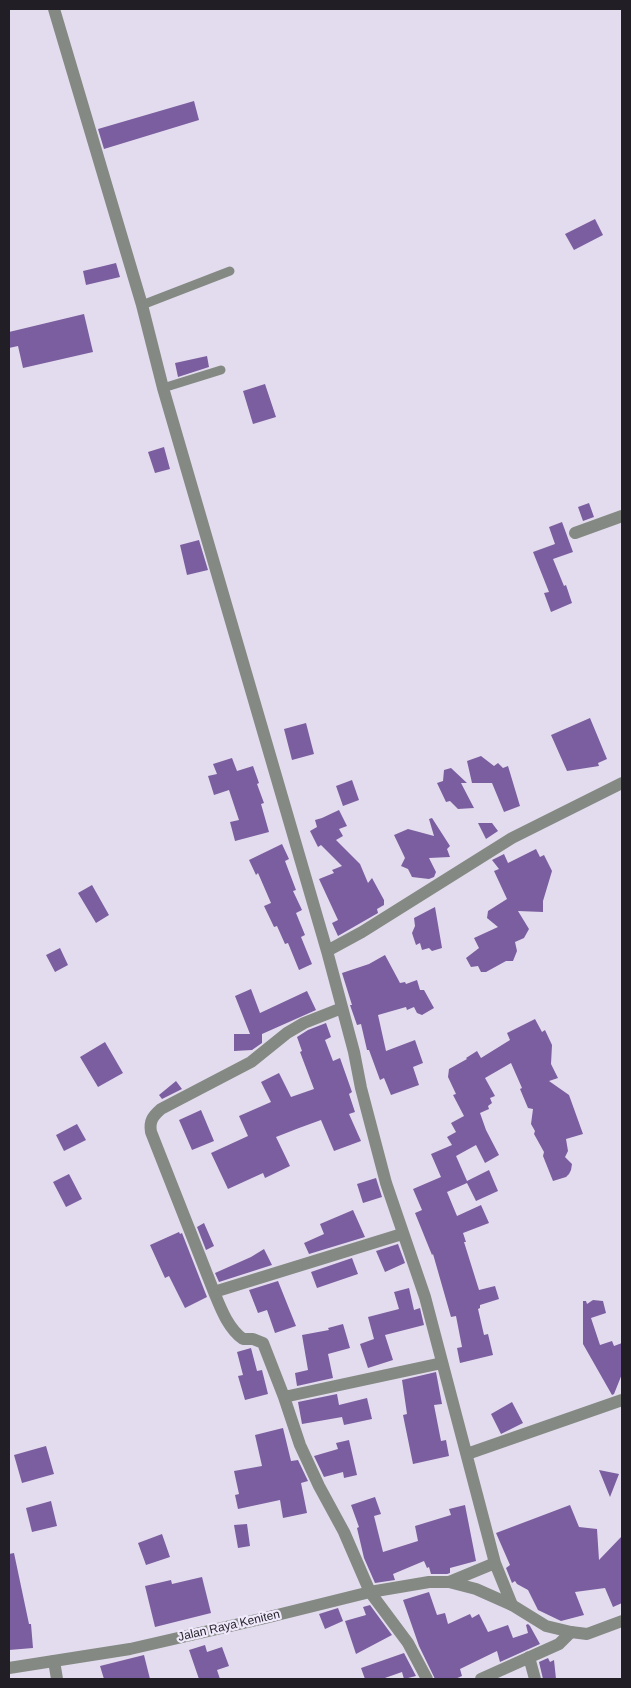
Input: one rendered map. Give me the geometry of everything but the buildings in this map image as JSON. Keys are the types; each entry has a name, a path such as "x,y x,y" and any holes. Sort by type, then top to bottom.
{"street":[{"path":"54,9 142,305 163,388 326,951 386,1183 425,1297 495,1564 512,1605"},
{"path":"575,533 622,516"},
{"path":"326,951 362,932 512,838 622,783"},
{"path":"342,1008 304,1023 287,1033 251,1062 161,1109 152,1117 149,1125 220,1309 232,1329 243,1339 253,1339 263,1343 300,1445 319,1486 344,1532 370,1592 408,1643 427,1679"},
{"path":"214,1292 402,1234"},
{"path":"284,1397 442,1363"},
{"path":"467,1454 622,1400"},
{"path":"449,1582 495,1564"},
{"name":"Jalan Raya Keniten","path":"9,1668 130,1648 370,1592 429,1582 449,1582"},
{"path":"449,1582 476,1589 512,1605 546,1626 571,1632 587,1634 622,1621"},
{"path":"481,1679 558,1644 571,1632"},
{"path":"529,1657 535,1679"},
{"path":"54,1661 57,1679"}],"lane":[{"path":"142,305 230,271"},
{"path":"163,388 221,370"}]}
